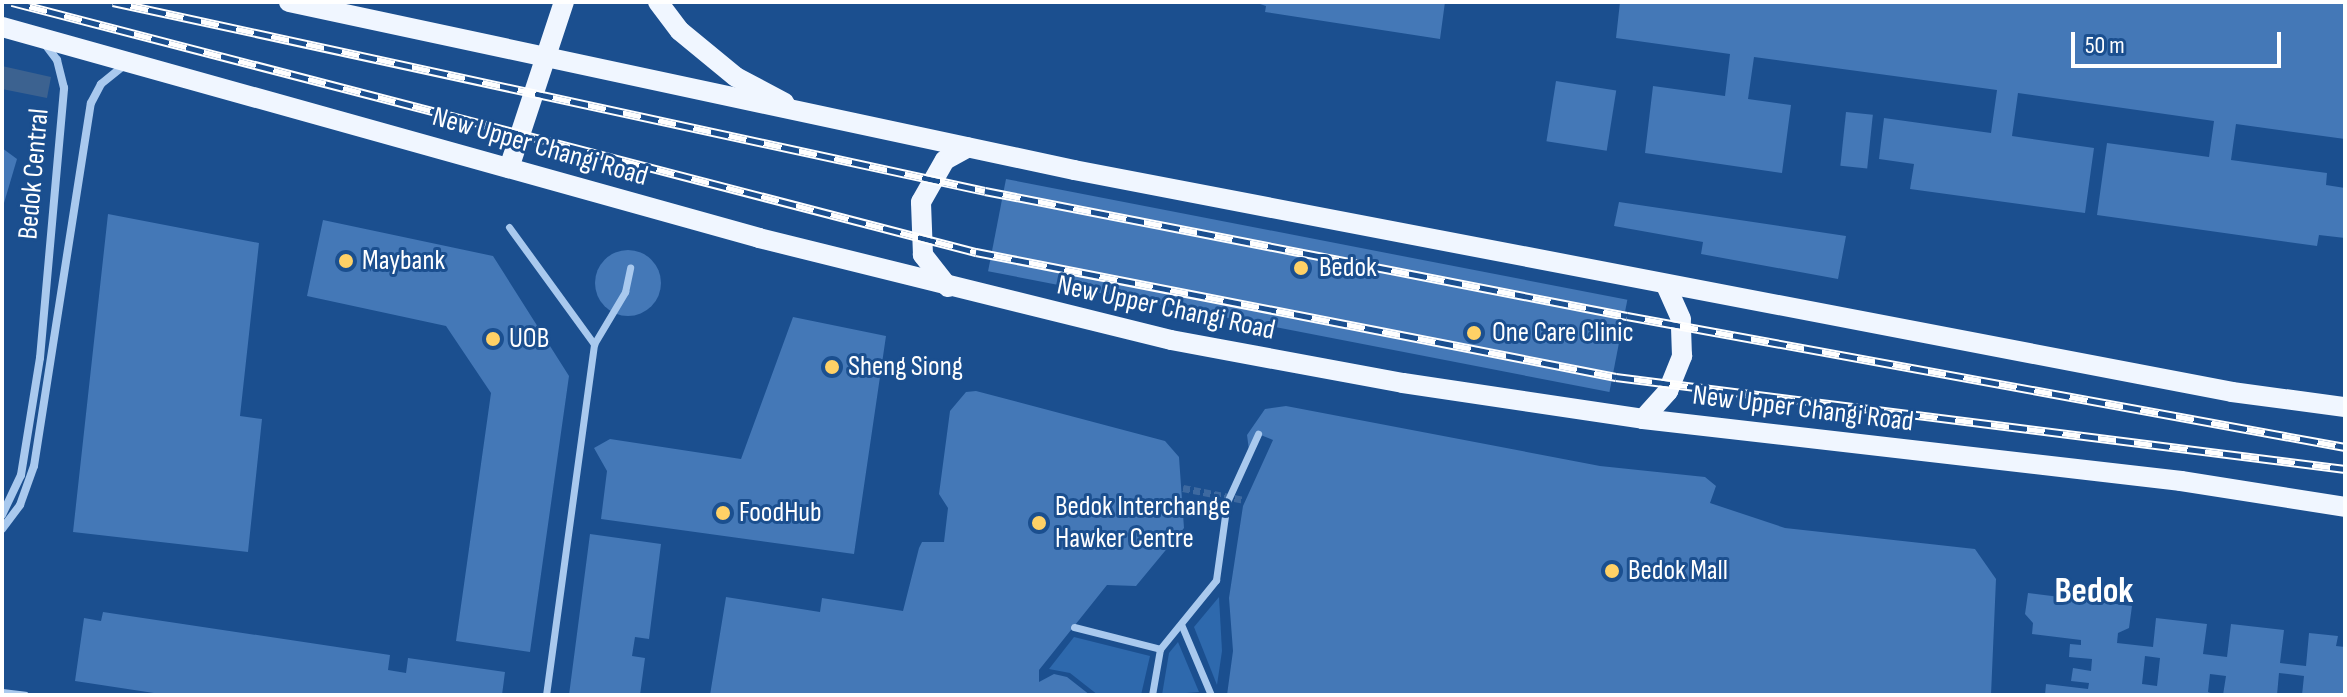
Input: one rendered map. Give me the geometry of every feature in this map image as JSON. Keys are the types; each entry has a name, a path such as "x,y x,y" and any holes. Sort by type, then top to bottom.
{"main road":[{"path":"289,2 329,5 548,59 808,115 1666,285 2232,392 2345,407"},
{"path":"509,168 548,59 564,2"},
{"path":"658,2 680,31 736,77 808,115"},
{"name":"New Upper Changi Road","path":"2,27 948,287 1171,340 1403,383 1643,419 2181,481 2345,507"},
{"path":"948,287 923,255 921,202 945,160 968,147"},
{"path":"1643,419 1668,391 1682,356 1681,319 1666,285"}],"street":[{"name":"Bedok Central","path":"2,515 21,475 40,358 64,88 54,55 31,33"},
{"name":"Bedok Central","path":"2,529 20,505 34,466 91,103 108,76 130,62"},
{"path":"509,227 594,344"},
{"path":"546,695 594,344 625,292 630,268"},
{"path":"1152,695 1160,649 1216,580 1227,502 1258,434"},
{"path":"1181,624 1211,695"},
{"path":"1074,627 1160,649"},
{"path":"2,692 25,695"}],"shaded area":[{"path":"2,66 51,77 47,98 2,89"},
{"path":"1219,597 1222,651 1217,685 1194,627"},
{"path":"1074,637 1150,656 1141,695 1098,695 1070,673 1049,669"},
{"path":"1178,642 1199,692 1162,695 1169,653"}],"building":[{"path":"1254,2 1445,2 1440,39 1265,12 1266,6"},
{"path":"1620,2 2345,2 2345,139 2236,124 2231,160 2327,173 2326,185 2345,188 2345,238 2319,235 2317,246 2097,215 2107,143 2209,157 2214,121 2018,93 2012,136 2094,148 2085,213 1910,189 1914,164 1879,159 1884,118 1991,133 1997,90 1754,57 1748,99 1791,105 1782,173 1645,153 1653,86 1725,96 1730,54 1616,38"},
{"path":"1556,81 1616,91 1607,151 1546,141"},
{"path":"1846,112 1873,115 1867,169 1840,166"},
{"path":"2,148 17,159 4,203 2,203"},
{"path":"1006,179 1627,300 1609,392 988,271"},
{"path":"1619,202 1846,236 1838,279 1701,254 1703,242 1614,226"},
{"path":"108,214 259,243 240,416 262,419 248,552 73,532"},
{"path":"323,220 493,256 569,376 530,652 456,641 491,393 446,326 307,296"},
{"path":"622,250 634,250 646,255 656,265 661,283 659,296 646,311 634,316 622,316 610,311 600,301 595,289 595,277 600,265 610,255"},
{"path":"793,317 886,336 854,554 601,519 607,471 594,448 610,439 741,459"},
{"path":"976,391 1165,441 1179,457 1184,528 1136,586 1107,585 1039,670 1039,682 1054,674 1067,677 1090,695 710,695 726,597 820,612 822,598 903,611 922,542 944,542 948,508 939,494 950,411 966,392"},
{"name":"Bedok Mall","path":"1286,406 1600,466 1705,477 1716,486 1710,503 1785,528 1975,549 1996,579 1991,695 1227,695 1233,651 1229,598 1243,506 1273,440 1258,434 1249,450 1247,435 1265,409"},
{"path":"590,534 661,544 649,639 635,637 632,656 645,658 640,695 569,695"},
{"path":"2028,593 2132,606 2129,628 2118,633 2117,643 2153,647 2156,618 2207,624 2203,654 2227,657 2231,624 2284,630 2280,663 2306,666 2309,633 2338,636 2336,646 2345,647 2345,695 2302,695 2304,676 2279,673 2277,695 2223,695 2226,676 2210,674 2208,692 2216,695 2045,695 2046,684 2088,689 2089,683 2071,681 2073,668 2091,671 2092,659 2069,657 2070,644 2081,645 2081,640 2032,634 2033,623 2025,614","holes":["2145,656 2160,658 2157,686 2142,684"]},
{"path":"103,612 390,655 388,670 406,673 408,658 505,672 502,695 167,695 75,681 84,618 101,621"}],"tunnel":[{"path":"1183,488 1244,500"}],"railway":[{"path":"12,2 976,252 1616,377 2345,469"},
{"path":"113,2 985,191 1627,316 2345,447"}],"place":[{"name":"Maybank","path":"346,261"},
{"name":"Bedok","path":"1301,268"},
{"name":"One Care Clinic","path":"1474,333"},
{"name":"UOB","path":"493,339"},
{"name":"Sheng Siong","path":"832,367"},
{"name":"FoodHub","path":"723,513"},
{"name":"Bedok Interchange Hawker Centre","path":"1039,523"},
{"name":"Bedok Mall","path":"1612,571"}],"district":[{"name":"Bedok","path":"2094,592"}]}
